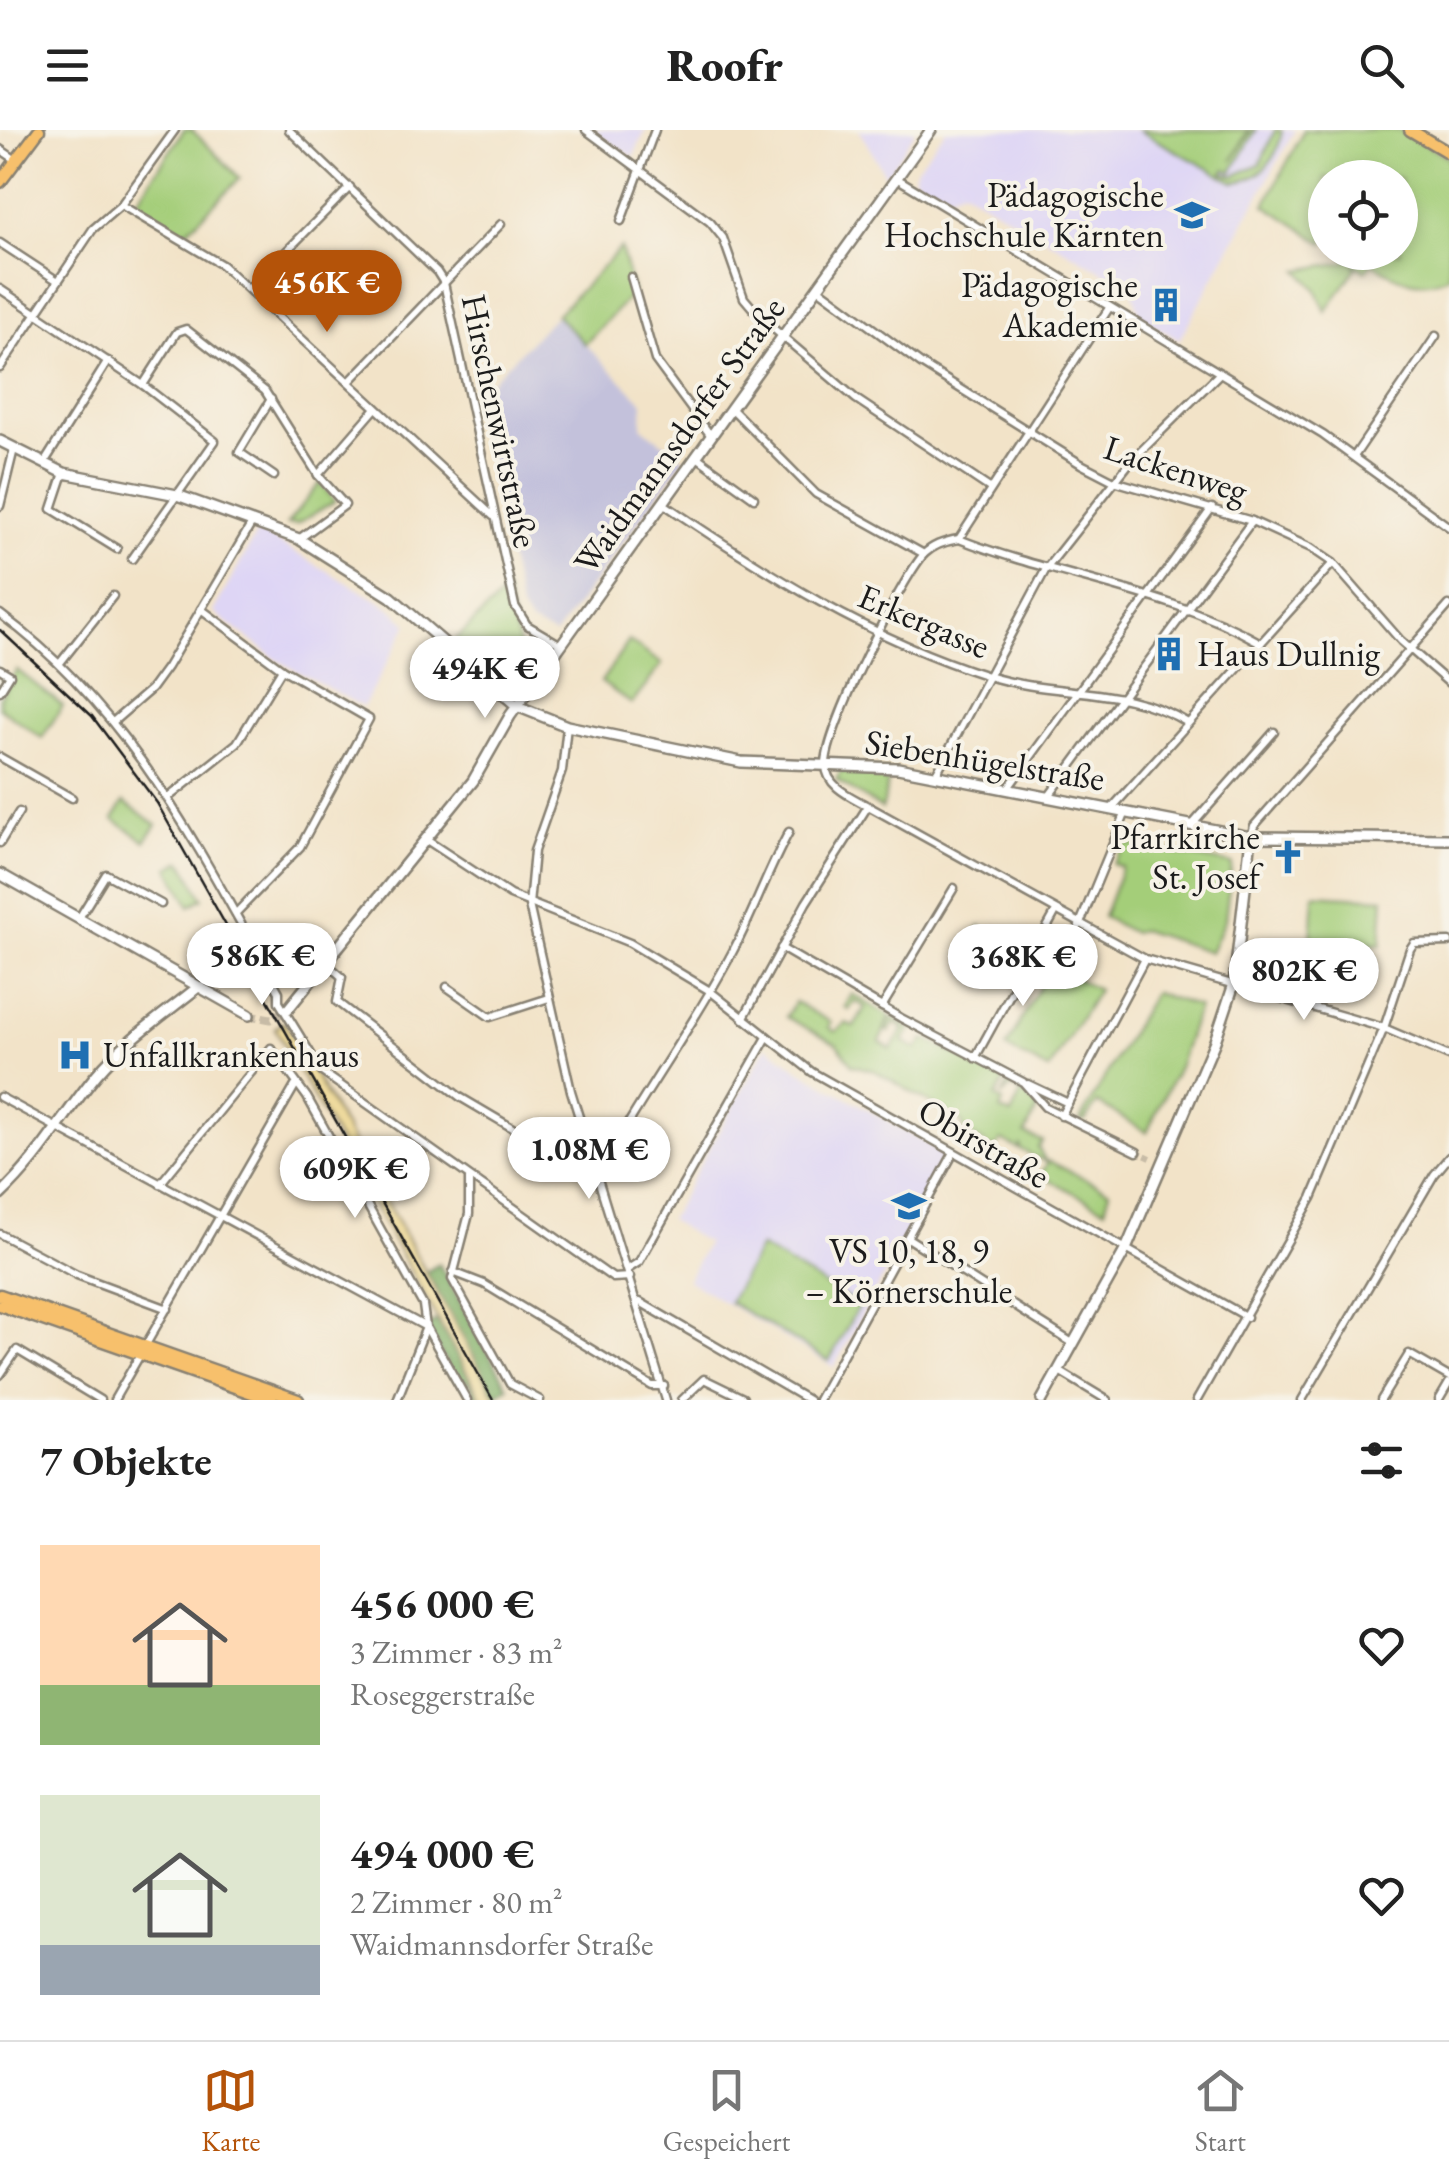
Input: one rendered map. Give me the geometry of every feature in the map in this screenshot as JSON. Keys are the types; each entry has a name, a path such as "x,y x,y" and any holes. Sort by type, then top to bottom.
{"main road":[{"path":"0,182 39,130"},
{"path":"1410,130 1449,153"},
{"path":"0,1295 272,1400"},
{"path":"0,1305 298,1400"}],"street":[{"name":"Hirschenwirtstraße","path":"289,130 444,283 494,517 520,616 561,645"},
{"path":"586,130 710,222 724,238 744,298 784,336 856,399 991,489"},
{"path":"621,221 655,130"},
{"name":"Waidmannsdorfer Straße","path":"288,1009 482,769 517,706 931,130"},
{"path":"0,368 102,218 121,205 173,131"},
{"path":"0,149 16,160"},
{"path":"898,178 1355,456 1449,528"},
{"path":"250,289 350,187"},
{"path":"121,205 216,260 494,517"},
{"path":"349,382 501,224"},
{"path":"0,244 58,281"},
{"path":"632,277 655,360 712,437"},
{"path":"0,288 143,385 215,441 132,559"},
{"name":"Lackenweg","path":"818,288 921,364 1114,481 1252,520 1311,548 1333,564 1449,683"},
{"path":"1109,308 959,539 924,554 878,632 826,765 837,788 1079,926 1146,959 1384,1028 1449,1056"},
{"path":"143,385 177,332 186,328 238,366 271,399 318,476 345,505 299,539"},
{"path":"1355,456 1436,336"},
{"path":"43,464 108,361"},
{"path":"936,774 1046,569 1114,481 1220,373"},
{"path":"271,399 239,452 274,476"},
{"path":"318,476 376,408"},
{"path":"732,409 816,494 924,554"},
{"name":"Siebenhügelstraße","path":"0,440 64,473 176,495 299,539 391,597 517,706 568,726 741,762 936,774 1252,837 1449,839"},
{"path":"0,506 14,449"},
{"path":"697,457 754,498"},
{"path":"64,473 52,509 117,550"},
{"name":"Erkergasse","path":"664,504 764,571 878,632 988,676 1121,696 1188,723"},
{"path":"1008,788 1212,508"},
{"path":"114,721 157,682 254,520"},
{"path":"1049,796 1252,520"},
{"path":"959,539 1046,569 1187,608 1261,643"},
{"path":"1110,809 1333,564"},
{"path":"60,663 113,596"},
{"path":"1042,1400 1126,1249 1164,1164 1234,984 1254,826 1449,605"},
{"path":"201,609 282,668 364,713 369,722 300,847 237,912"},
{"path":"0,614 60,663 114,721 170,797 237,912 292,1025 322,1072 613,1278 629,1273 639,1262 766,1039"},
{"path":"170,797 237,744 282,668"},
{"path":"0,669 10,675 0,691"},
{"path":"568,726 562,771 534,851 529,905 571,1091 666,1400"},
{"path":"1191,825 1274,732"},
{"path":"0,757 72,798"},
{"path":"743,1020 868,806"},
{"path":"0,843 20,812"},
{"path":"1079,926 1126,812"},
{"path":"325,962 342,977 337,1002 460,1097 567,1164 594,1160 612,1151 710,991 789,832"},
{"name":"Obirstraße","path":"424,838 529,905 618,936 710,991 812,1072 1247,1317"},
{"path":"0,874 196,988 249,1014"},
{"path":"79,918 106,874 161,904"},
{"path":"882,1007 954,888"},
{"path":"1045,931 1055,912"},
{"path":"975,1058 1039,942"},
{"path":"1197,1400 1312,1198 1384,1028 1410,948 1424,942 1449,942"},
{"path":"782,948 975,1058 1068,1103"},
{"path":"1061,1116 1146,959"},
{"path":"447,987 490,1018 549,998"},
{"path":"0,1194 130,1040 196,988"},
{"path":"160,1184 271,1048 295,1086 307,1096 423,1305 426,1327 468,1400"},
{"path":"1024,1082 1040,1103 1137,1152"},
{"path":"114,1400 295,1086"},
{"path":"0,1097 426,1327"},
{"path":"818,1400 953,1154"},
{"path":"1302,1400 1434,1175 1449,1157"},
{"path":"1151,1158 1164,1164"},
{"path":"470,1178 469,1214 453,1272 455,1287 508,1380 540,1400"},
{"path":"0,1234 72,1273 168,1308"},
{"path":"908,1238 1074,1344"},
{"path":"453,1272 484,1284 652,1386 664,1386"},
{"path":"638,1301 808,1400"},
{"path":"398,1400 426,1327"},
{"path":"0,1375 17,1350 100,1400"},
{"path":"1381,1400 1409,1354 1449,1380 1439,1400"},
{"path":"1059,1371 1107,1400"},
{"path":"682,1400 704,1379 743,1398"}],"shaded area":[{"path":"592,130 646,130 633,157"},
{"path":"859,130 916,130 886,176"},
{"path":"946,130 1295,130 1179,340 1140,317 1132,289 962,189 943,197 922,185 914,176 917,167"},
{"path":"556,315 643,402 642,427 684,459 555,635 530,623 520,608 475,398"},
{"path":"258,531 389,607 408,624 363,707 277,660 213,612"},
{"path":"767,1046 799,1070 949,1156 834,1367 687,1280 707,1243 669,1220"}],"green space":[{"path":"184,130 192,130 240,178 185,233 138,206 138,199"},
{"path":"1138,130 1248,130 1232,161 1251,130 1256,130 1232,172 1226,169 1223,173 1234,176 1260,164 1275,130 1282,131 1267,166 1252,177 1233,182"},
{"path":"1304,130 1400,130 1449,158 1449,275 1419,282 1385,270 1418,270 1418,160 1308,160 1308,233 1265,205"},
{"path":"621,248 633,293 585,344 556,315"},
{"path":"1299,270 1355,270 1326,312 1316,289"},
{"path":"320,483 335,501 297,524 287,524"},
{"path":"506,591 524,667 508,681 454,641"},
{"path":"629,641 662,664 632,704 601,682"},
{"path":"17,670 63,706 42,738 0,708 0,697"},
{"path":"841,771 890,772 882,809 836,780"},
{"path":"124,802 157,825 145,841 113,819"},
{"path":"1126,843 1232,864 1225,920 1210,952 1141,930 1133,933 1103,917 1122,867 1113,864"},
{"path":"182,861 203,898 190,906 169,868"},
{"path":"1314,894 1384,898 1381,945 1311,941"},
{"path":"980,926 1020,955 1010,970 964,950"},
{"path":"1051,965 1098,990 1049,1070 1006,1048"},
{"path":"1154,992 1198,1007 1179,1065 1147,1132 1097,1103 1084,1122 1080,1120"},
{"path":"852,994 889,1016 880,1042 891,1049 904,1029 894,1023 889,1032 885,1030 892,1017 911,1029 903,1041 916,1049 925,1039 1005,1079 996,1097 1003,1102 1000,1110 1011,1115 1021,1093 1011,1087 1002,1096 1010,1081 1038,1107 1025,1134 1042,1141 1038,1147 1046,1162 1020,1149 1021,1145 1018,1149 1001,1140 995,1149 965,1132 961,1121 875,1071 852,1065 837,1044 786,1017 795,1002 831,1022 829,1027 835,1032 846,1023 854,1027 865,1007 855,1001 849,1010 845,1007"},
{"path":"1049,1161 1110,1191 1105,1209 1040,1175"},
{"path":"760,1247 859,1305 829,1361 729,1302"},
{"path":"439,1264 508,1387 495,1395 426,1272"},
{"path":"437,1320 482,1400 477,1400 469,1383 452,1374 426,1327"}],"sand":[{"path":"285,1022 498,1400 482,1400 275,1028"}],"tunnel":[{"path":"249,1015 271,1019 288,1009"},
{"path":"1137,1152 1151,1158"}],"railway":[{"path":"0,630 92,716 157,803 493,1400"}],"place":[{"name":"Pädagogische Hochschule Kärnten","path":"1192,215"},
{"name":"Pädagogische Akademie","path":"1166,305"},
{"name":"Haus Dullnig","path":"1169,654"},
{"name":"Pfarrkirche St. Josef","path":"1288,857"},
{"name":"Unfallkrankenhaus","path":"75,1055"},
{"name":"VS 10, 18, 9 – Körnerschule","path":"909,1206"}]}
